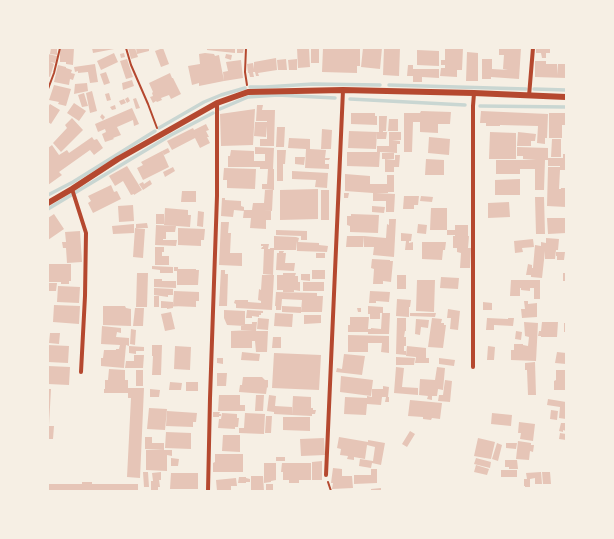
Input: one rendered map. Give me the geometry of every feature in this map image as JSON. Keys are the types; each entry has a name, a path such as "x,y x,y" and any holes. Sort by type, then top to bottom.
{"street":[{"path":"529,96 533,48"},
{"path":"326,475 343,90"},
{"path":"48,203 160,134 217,103 248,92 343,90 566,97"},
{"path":"472,367 474,93"},
{"path":"208,491 217,196 217,103"},
{"path":"72,189 86,233 85,296 81,372"}],"path":[{"path":"48,89 54,73 60,48"},
{"path":"126,48 131,65 160,134"},
{"path":"246,48 245,72 248,92"}],"building":[{"path":"51,48 57,48 57,55 50,54"},
{"path":"60,48 74,48 73,65 66,64 66,62 60,62"},
{"path":"92,48 114,48 114,49 93,53"},
{"path":"128,48 135,48 138,57 131,59"},
{"path":"136,48 149,48 149,51 137,54"},
{"path":"163,48 169,64 161,67 155,51"},
{"path":"207,48 235,48 235,53 207,50"},
{"path":"237,48 244,48 243,53 237,53"},
{"path":"297,48 309,48 310,67 298,68"},
{"path":"311,48 319,48 319,63 311,63"},
{"path":"323,48 360,48 360,66 357,66 357,73 322,72"},
{"path":"363,48 382,48 380,69 361,67"},
{"path":"384,48 400,48 399,76 383,75"},
{"path":"445,48 463,48 462,70 457,70 457,77 440,76 441,68 445,68 445,65 441,65 441,60 445,60"},
{"path":"499,48 521,48 519,79 491,77 491,79 482,79 482,59 492,59 492,69 508,70 503,69 504,55 499,55"},
{"path":"536,48 550,48 550,53 546,53 546,58 542,58 541,53 536,53"},
{"path":"417,50 439,51 439,66 417,65"},
{"path":"467,52 478,53 478,81 466,81"},
{"path":"114,53 118,62 101,70 97,61"},
{"path":"124,53 125,57 121,58 120,54"},
{"path":"48,54 57,56 55,63 50,62 54,64 50,77 48,76"},
{"path":"199,54 214,54 215,56 219,55 224,81 199,86 199,83 192,85 188,66 200,64"},
{"path":"226,54 232,55 231,60 225,58"},
{"path":"276,58 277,70 258,73 259,76 256,76 255,72 253,72 254,77 250,77 247,64 253,63 254,69 254,62"},
{"path":"127,59 133,77 126,79 120,61"},
{"path":"286,59 287,70 278,70 277,60"},
{"path":"297,59 297,70 289,70 288,60"},
{"path":"241,60 243,78 224,81 223,72 228,71 226,62"},
{"path":"535,61 546,61 546,64 557,64 557,75 558,64 566,64 566,78 535,77"},
{"path":"95,64 98,82 90,83 88,72 75,72 74,67"},
{"path":"58,65 72,70 71,73 75,74 73,80 70,79 69,85 54,82"},
{"path":"408,65 413,65 413,69 439,69 439,78 422,77 422,82 413,82 413,76 407,76"},
{"path":"106,72 110,83 104,85 100,74"},
{"path":"170,73 181,94 171,99 169,95 161,98 162,100 153,103 150,97 153,96 153,92 149,83"},
{"path":"132,80 134,86 123,90 122,83"},
{"path":"87,83 88,91 74,94 75,84"},
{"path":"54,85 71,89 66,106 58,104 59,102 49,100"},
{"path":"92,91 97,111 90,113 86,93"},
{"path":"84,93 88,106 82,107 78,95"},
{"path":"109,93 111,100 107,101 105,94"},
{"path":"128,97 130,101 127,103 125,99"},
{"path":"136,98 140,108 136,109 133,99"},
{"path":"124,99 126,103 121,105 119,101"},
{"path":"74,103 86,111 79,121 67,113"},
{"path":"50,104 60,110 51,124 48,122 48,107"},
{"path":"115,105 116,109 112,110 110,107"},
{"path":"257,105 263,105 262,110 275,110 274,146 260,146 260,139 267,139 267,126 266,137 254,136 255,122 267,122 256,121"},
{"path":"132,108 139,124 134,126 133,120 117,127 121,135 105,142 102,134 106,132 105,129 98,132 95,124"},
{"path":"255,109 253,145 221,146 220,114"},
{"path":"421,111 451,112 450,124 438,124 438,133 420,132 420,122 413,122 412,152 404,152 404,113 420,113"},
{"path":"481,111 548,114 547,138 545,138 545,144 537,143 538,126 486,126 486,123 480,123"},
{"path":"351,113 375,113 375,116 377,116 377,125 351,124"},
{"path":"549,113 566,113 566,125 562,125 562,138 549,138"},
{"path":"102,114 105,117 103,120 100,117"},
{"path":"379,116 387,116 386,131 383,131 387,132 386,139 377,139 377,132 379,132"},
{"path":"72,118 83,130 61,152 53,143 67,128 65,125"},
{"path":"389,119 398,119 398,131 388,131"},
{"path":"206,124 209,130 206,131 209,137 207,137 210,143 200,148 195,138 172,150 167,141 193,128 194,130"},
{"path":"277,127 285,127 284,147 276,147"},
{"path":"322,129 332,130 331,149 321,149"},
{"path":"349,131 377,132 376,149 348,148"},
{"path":"389,132 401,132 401,140 392,140 400,141 400,144 397,144 397,153 380,152 379,167 347,166 347,152 377,152 377,146 389,146"},
{"path":"490,132 516,133 516,159 489,159"},
{"path":"518,132 536,134 535,141 531,141 531,146 517,146"},
{"path":"92,137 94,140 97,139 103,148 94,155 90,150 59,172 62,175 48,185 48,148 52,145 59,155 67,150 69,153"},
{"path":"429,137 450,139 449,155 428,153"},
{"path":"289,138 310,139 310,149 326,150 325,158 330,158 329,160 325,160 325,164 329,164 329,169 305,168 306,149 288,148"},
{"path":"552,139 561,139 561,157 551,157"},
{"path":"255,147 274,148 274,190 262,189 262,184 267,184 268,169 260,169 260,167 228,167 228,156 230,156 231,150 254,151 254,161 265,161 265,154 255,154"},
{"path":"517,147 548,148 548,158 563,158 563,154 566,154 566,170 560,170 559,189 566,188 566,207 547,206 548,167 560,167 548,166 548,160 545,160 544,190 535,190 535,169 520,169 520,174 496,174 496,160 536,160 523,159 523,156 517,156"},
{"path":"168,148 170,152 164,155 162,151"},
{"path":"277,150 286,150 285,164 283,164 283,181 277,181"},
{"path":"162,151 169,167 143,180 137,168 143,165 141,162"},
{"path":"382,153 394,153 394,159 382,159"},
{"path":"395,155 400,155 399,167 394,167 394,172 385,172 385,159 395,160"},
{"path":"295,157 305,157 304,165 295,164"},
{"path":"426,159 444,160 444,175 425,175"},
{"path":"127,166 142,190 134,195 131,195 123,181 115,186 109,176"},
{"path":"173,167 175,171 165,177 163,172"},
{"path":"224,168 256,169 255,189 227,188 227,180 223,180"},
{"path":"292,171 328,173 327,188 315,187 316,180 292,179"},
{"path":"345,174 370,176 370,184 387,184 387,175 394,175 394,192 376,193 395,194 394,212 386,212 386,201 373,201 373,193 345,191"},
{"path":"520,179 520,195 495,195 495,180"},
{"path":"150,180 152,184 143,190 139,184 143,182 144,184"},
{"path":"111,185 114,192 117,191 121,199 93,213 88,203 91,201 88,196"},
{"path":"318,189 318,219 280,220 280,190"},
{"path":"265,190 273,190 272,211 263,210 271,211 271,220 266,220 266,229 250,228 251,218 243,218 244,210 252,210 253,203 264,203"},
{"path":"321,190 329,190 329,220 321,220"},
{"path":"182,191 196,191 196,202 181,202"},
{"path":"344,193 349,193 348,198 344,198"},
{"path":"404,196 419,196 418,205 414,205 414,209 403,209"},
{"path":"421,196 433,197 432,202 420,201"},
{"path":"535,197 544,197 545,234 536,234"},
{"path":"222,198 225,198 225,200 241,201 241,206 244,207 244,211 234,210 233,217 221,216"},
{"path":"509,202 510,217 488,218 488,203"},
{"path":"133,205 134,221 119,222 118,206"},
{"path":"372,206 385,207 384,213 372,212"},
{"path":"165,208 188,210 188,215 191,215 190,227 164,225"},
{"path":"431,208 447,208 447,230 430,230"},
{"path":"198,211 204,212 203,227 197,226"},
{"path":"54,214 64,229 48,240 48,218"},
{"path":"156,214 164,214 164,224 156,224"},
{"path":"351,214 379,215 378,233 350,232 350,226 347,225 347,216 351,216"},
{"path":"547,218 566,218 566,233 548,234"},
{"path":"389,219 396,219 394,257 373,255 374,247 364,247 364,236 386,238"},
{"path":"221,222 229,222 228,233 231,233 230,253 242,253 242,266 219,265"},
{"path":"147,223 148,228 136,228 136,224"},
{"path":"134,224 134,233 113,234 112,226"},
{"path":"418,224 427,225 426,234 417,233"},
{"path":"156,225 176,226 175,232 166,232 166,239 163,240 177,240 176,246 155,245"},
{"path":"455,225 468,225 468,248 471,248 470,268 460,268 461,253 457,252 457,248 453,248 453,236 455,235 447,235 447,230 455,230"},
{"path":"135,228 145,229 143,258 133,257"},
{"path":"178,228 205,229 204,240 201,240 201,246 178,245"},
{"path":"276,230 307,231 307,240 301,240 301,236 276,235"},
{"path":"80,231 82,262 67,263 66,248 63,248 62,242 66,242 65,232"},
{"path":"401,233 412,234 411,241 409,241 409,243 413,242 413,250 405,250 406,241 401,241"},
{"path":"274,236 296,237 299,238 298,242 319,243 319,245 328,246 327,252 297,251 296,241 296,250 274,250 273,275 263,274 264,249 261,249 263,246 261,246 261,244 269,244 268,249 274,248"},
{"path":"347,236 364,236 363,247 346,247"},
{"path":"546,238 559,239 555,259 545,259 545,251 542,278 526,275 528,264 532,265 533,268 535,245 541,246 541,242 546,243"},
{"path":"533,239 534,247 522,248 523,252 515,253 514,241"},
{"path":"422,242 446,242 442,260 422,259"},
{"path":"155,247 164,247 162,256 169,256 169,265 155,265"},
{"path":"279,251 284,251 283,253 286,253 285,263 295,263 294,271 276,270 277,253 279,253"},
{"path":"556,252 565,252 564,260 557,260"},
{"path":"316,253 325,253 325,258 316,258"},
{"path":"372,259 393,261 391,282 383,281 383,284 373,284 374,269 371,268"},
{"path":"48,264 71,264 71,281 69,281 69,284 61,284 61,282 48,282"},
{"path":"152,266 173,267 173,273 160,273 160,270 152,269"},
{"path":"174,267 178,267 178,269 199,270 198,285 177,285 177,271 174,271"},
{"path":"221,270 225,270 225,274 228,274 227,306 219,306"},
{"path":"312,270 325,270 325,279 312,279"},
{"path":"137,273 148,273 147,307 136,307"},
{"path":"283,273 296,273 295,276 298,276 298,282 300,282 300,291 294,290 294,292 283,292 283,290 277,290 277,275 283,275"},
{"path":"563,273 566,273 566,281 563,281"},
{"path":"301,274 310,274 310,281 301,280"},
{"path":"262,275 274,275 272,310 236,308 236,304 234,303 235,300 248,300 248,302 261,303 261,301 258,300 259,289 261,290"},
{"path":"397,275 406,275 406,289 397,289"},
{"path":"441,277 459,278 458,289 440,288"},
{"path":"154,279 162,279 162,281 176,281 176,288 154,287"},
{"path":"417,280 435,280 434,312 416,311"},
{"path":"511,280 540,280 540,299 534,299 534,288 530,288 530,291 521,290 520,288 520,296 510,296"},
{"path":"303,282 324,282 324,291 303,291"},
{"path":"48,283 57,283 56,291 48,291"},
{"path":"58,286 80,287 79,303 57,302"},
{"path":"154,288 173,289 173,295 168,295 168,297 154,295"},
{"path":"174,291 199,292 199,301 196,301 196,307 173,306"},
{"path":"370,291 390,292 389,302 376,301 376,303 369,303"},
{"path":"276,292 317,293 317,296 323,296 322,312 301,312 302,300 282,299 281,310 276,310"},
{"path":"154,296 159,296 159,307 154,307"},
{"path":"397,299 411,300 409,317 396,316"},
{"path":"161,301 173,302 173,308 161,308"},
{"path":"524,301 528,301 528,304 537,303 537,317 522,318 521,309 525,309"},
{"path":"483,302 492,303 492,310 483,310"},
{"path":"54,305 80,306 79,324 53,322"},
{"path":"103,306 125,306 126,308 131,309 131,326 103,325"},
{"path":"282,306 301,307 301,313 282,312"},
{"path":"368,306 383,307 383,313 380,313 380,319 370,319 370,314 368,314"},
{"path":"135,308 144,308 143,326 133,326"},
{"path":"357,308 361,308 361,312 358,312"},
{"path":"448,309 460,311 458,330 450,329 451,318 447,318"},
{"path":"224,310 245,311 245,324 257,322 256,331 268,331 267,352 256,352 255,341 252,341 252,348 231,348 231,331 253,330 241,330 241,326 245,326 227,325 224,318"},
{"path":"247,310 263,311 263,313 259,315 259,317 252,316 252,318 246,318"},
{"path":"171,312 175,329 165,331 161,314"},
{"path":"275,313 293,314 292,327 274,326"},
{"path":"382,313 390,313 389,334 348,332 350,317 369,317 368,329 381,329"},
{"path":"410,313 436,313 435,317 410,316"},
{"path":"304,315 321,315 321,323 304,324"},
{"path":"258,318 269,319 268,330 257,329"},
{"path":"397,318 406,318 406,331 404,337 406,337 406,346 404,346 404,351 406,351 406,355 396,354"},
{"path":"432,318 442,319 441,323 446,325 443,348 428,347"},
{"path":"487,318 514,318 513,326 494,325 494,330 486,330"},
{"path":"416,319 429,320 428,328 421,327 420,335 415,334"},
{"path":"524,322 538,323 536,361 511,360 511,350 514,350 514,344 523,344 528,346 529,337 525,336"},
{"path":"542,322 558,322 557,337 538,336 539,331 541,331"},
{"path":"564,323 566,323 566,332 564,332"},
{"path":"102,326 121,328 121,333 117,332 116,337 129,338 129,346 126,345 124,368 101,366 101,358 103,358 104,350 116,350 119,349 120,345 101,344"},
{"path":"131,329 136,330 135,345 130,344"},
{"path":"516,331 522,332 521,340 515,339"},
{"path":"50,333 60,333 59,344 49,343"},
{"path":"348,335 389,336 389,353 381,352 382,343 368,343 368,352 348,352"},
{"path":"273,337 281,337 281,348 272,348"},
{"path":"48,345 69,346 68,363 48,362"},
{"path":"152,345 162,345 161,375 152,375"},
{"path":"129,346 144,347 144,351 136,351 136,354 129,353"},
{"path":"175,346 191,347 190,370 174,369"},
{"path":"407,346 426,348 426,358 429,358 429,363 415,363 416,357 406,356"},
{"path":"488,346 495,347 494,360 487,360"},
{"path":"242,352 260,354 259,361 241,360"},
{"path":"557,352 566,353 566,364 555,363"},
{"path":"274,353 321,355 319,390 272,388"},
{"path":"344,354 365,356 362,375 336,372 337,368 342,369"},
{"path":"134,355 144,355 143,368 125,368 126,361 134,361"},
{"path":"396,357 415,358 414,365 396,365"},
{"path":"217,358 223,358 223,364 217,363"},
{"path":"439,358 455,360 454,366 439,364"},
{"path":"535,362 536,395 528,395 527,370 525,370 525,363"},
{"path":"48,366 70,367 69,385 48,384"},
{"path":"396,367 404,368 402,387 418,388 418,395 394,393"},
{"path":"437,367 445,368 443,390 438,389 437,396 432,396 432,400 427,399 428,396 419,395 420,379 435,380"},
{"path":"109,369 125,370 125,380 128,380 128,388 144,388 140,478 127,477 131,398 128,398 128,393 104,393 105,380 108,380"},
{"path":"136,370 143,370 143,386 136,386"},
{"path":"556,370 566,370 565,390 554,390"},
{"path":"217,373 227,373 226,386 217,386"},
{"path":"341,376 373,380 371,396 340,392"},
{"path":"243,377 262,377 265,380 268,380 266,394 239,392"},
{"path":"445,380 452,381 450,402 438,401 439,395 443,395"},
{"path":"170,382 182,383 181,390 169,390"},
{"path":"186,382 198,382 198,391 186,391"},
{"path":"383,386 389,387 389,402 385,402 386,397 382,397 381,405 367,404 366,415 344,414 345,397 372,397 372,389 383,389"},
{"path":"48,389 51,389 49,425 48,425"},
{"path":"150,389 160,390 159,397 150,397"},
{"path":"219,395 240,395 240,405 245,405 245,411 218,411"},
{"path":"256,395 264,395 263,411 255,411"},
{"path":"269,395 276,396 275,406 292,407 292,415 274,414 274,412 267,411"},
{"path":"293,396 311,397 311,408 316,410 315,414 312,414 312,416 292,415"},
{"path":"548,399 566,402 566,419 559,418 560,407 547,405"},
{"path":"410,400 442,403 440,419 432,418 431,420 423,419 423,417 408,416"},
{"path":"149,408 167,409 165,430 147,429"},
{"path":"551,410 558,411 557,420 550,419"},
{"path":"167,411 197,413 196,422 193,422 193,427 166,426"},
{"path":"213,412 220,412 219,414 221,414 221,416 213,417"},
{"path":"222,413 237,414 237,418 239,418 238,427 235,427 235,429 218,428 219,419 221,419"},
{"path":"245,413 265,414 264,434 239,433 239,428 244,428"},
{"path":"492,413 512,415 511,426 491,424"},
{"path":"266,416 272,416 271,433 265,433"},
{"path":"283,417 310,417 310,431 283,430"},
{"path":"519,422 535,424 533,441 520,439 521,433 518,433"},
{"path":"561,423 566,423 566,431 559,431"},
{"path":"48,426 54,426 53,439 48,439"},
{"path":"410,431 415,434 407,447 402,444"},
{"path":"166,432 191,433 191,449 165,448"},
{"path":"560,433 566,434 566,440 559,439"},
{"path":"223,435 240,435 240,452 222,451"},
{"path":"145,437 152,437 152,443 164,443 164,450 145,449"},
{"path":"339,437 368,442 368,440 385,443 381,465 372,463 371,468 359,466 360,459 373,461 375,447 367,445 365,459 354,457 354,460 347,459 348,456 340,455 341,449 337,448"},
{"path":"324,438 325,455 301,456 300,439"},
{"path":"478,438 495,442 491,459 474,456"},
{"path":"518,441 531,443 531,445 534,445 533,452 530,451 529,460 516,459"},
{"path":"497,443 502,445 498,461 492,459"},
{"path":"506,443 517,443 516,449 506,448"},
{"path":"146,450 172,450 172,456 167,455 167,471 146,470"},
{"path":"215,454 243,454 243,472 213,472"},
{"path":"276,457 285,457 285,461 276,461"},
{"path":"171,458 179,459 178,466 171,466"},
{"path":"476,458 491,462 490,468 474,464"},
{"path":"505,460 517,460 518,469 509,469 509,467 505,467"},
{"path":"322,461 322,480 312,480 312,462"},
{"path":"264,463 276,463 276,480 264,483"},
{"path":"282,463 311,463 311,480 299,480 299,483 289,483 289,480 283,480 283,472 281,472"},
{"path":"476,465 489,469 487,475 474,472"},
{"path":"333,468 342,469 342,476 352,476 353,488 332,489 333,483 331,483"},
{"path":"371,469 377,469 377,483 354,484 354,475 371,475"},
{"path":"501,470 517,470 517,477 501,477"},
{"path":"143,472 148,472 149,487 144,487"},
{"path":"161,472 161,480 159,480 160,487 158,487 158,491 151,491 151,481 153,481 152,473"},
{"path":"541,472 542,484 535,484 535,478 530,479 530,487 524,486 524,479 527,479 526,473"},
{"path":"542,472 550,472 551,484 543,484"},
{"path":"171,473 198,473 198,489 170,489"},
{"path":"251,476 263,476 264,491 251,491"},
{"path":"239,477 246,477 250,479 250,482 238,483"},
{"path":"236,478 237,486 231,486 231,491 217,491 216,480"},
{"path":"82,482 92,482 92,484 138,484 138,491 48,491 48,484 82,484"},
{"path":"266,484 273,484 273,491 266,491"},
{"path":"381,488 381,491 371,491 371,489"}],"waterway":[{"path":"250,87 313,84 380,85"},
{"path":"389,85 526,89"},
{"path":"159,128 204,102 245,88"},
{"path":"534,89 566,90"},
{"path":"220,109 248,97 278,95 335,98"},
{"path":"350,99 465,105"},
{"path":"480,106 566,107"},
{"path":"48,209 171,135 213,113"},
{"path":"48,195 73,182 155,131"}]}
